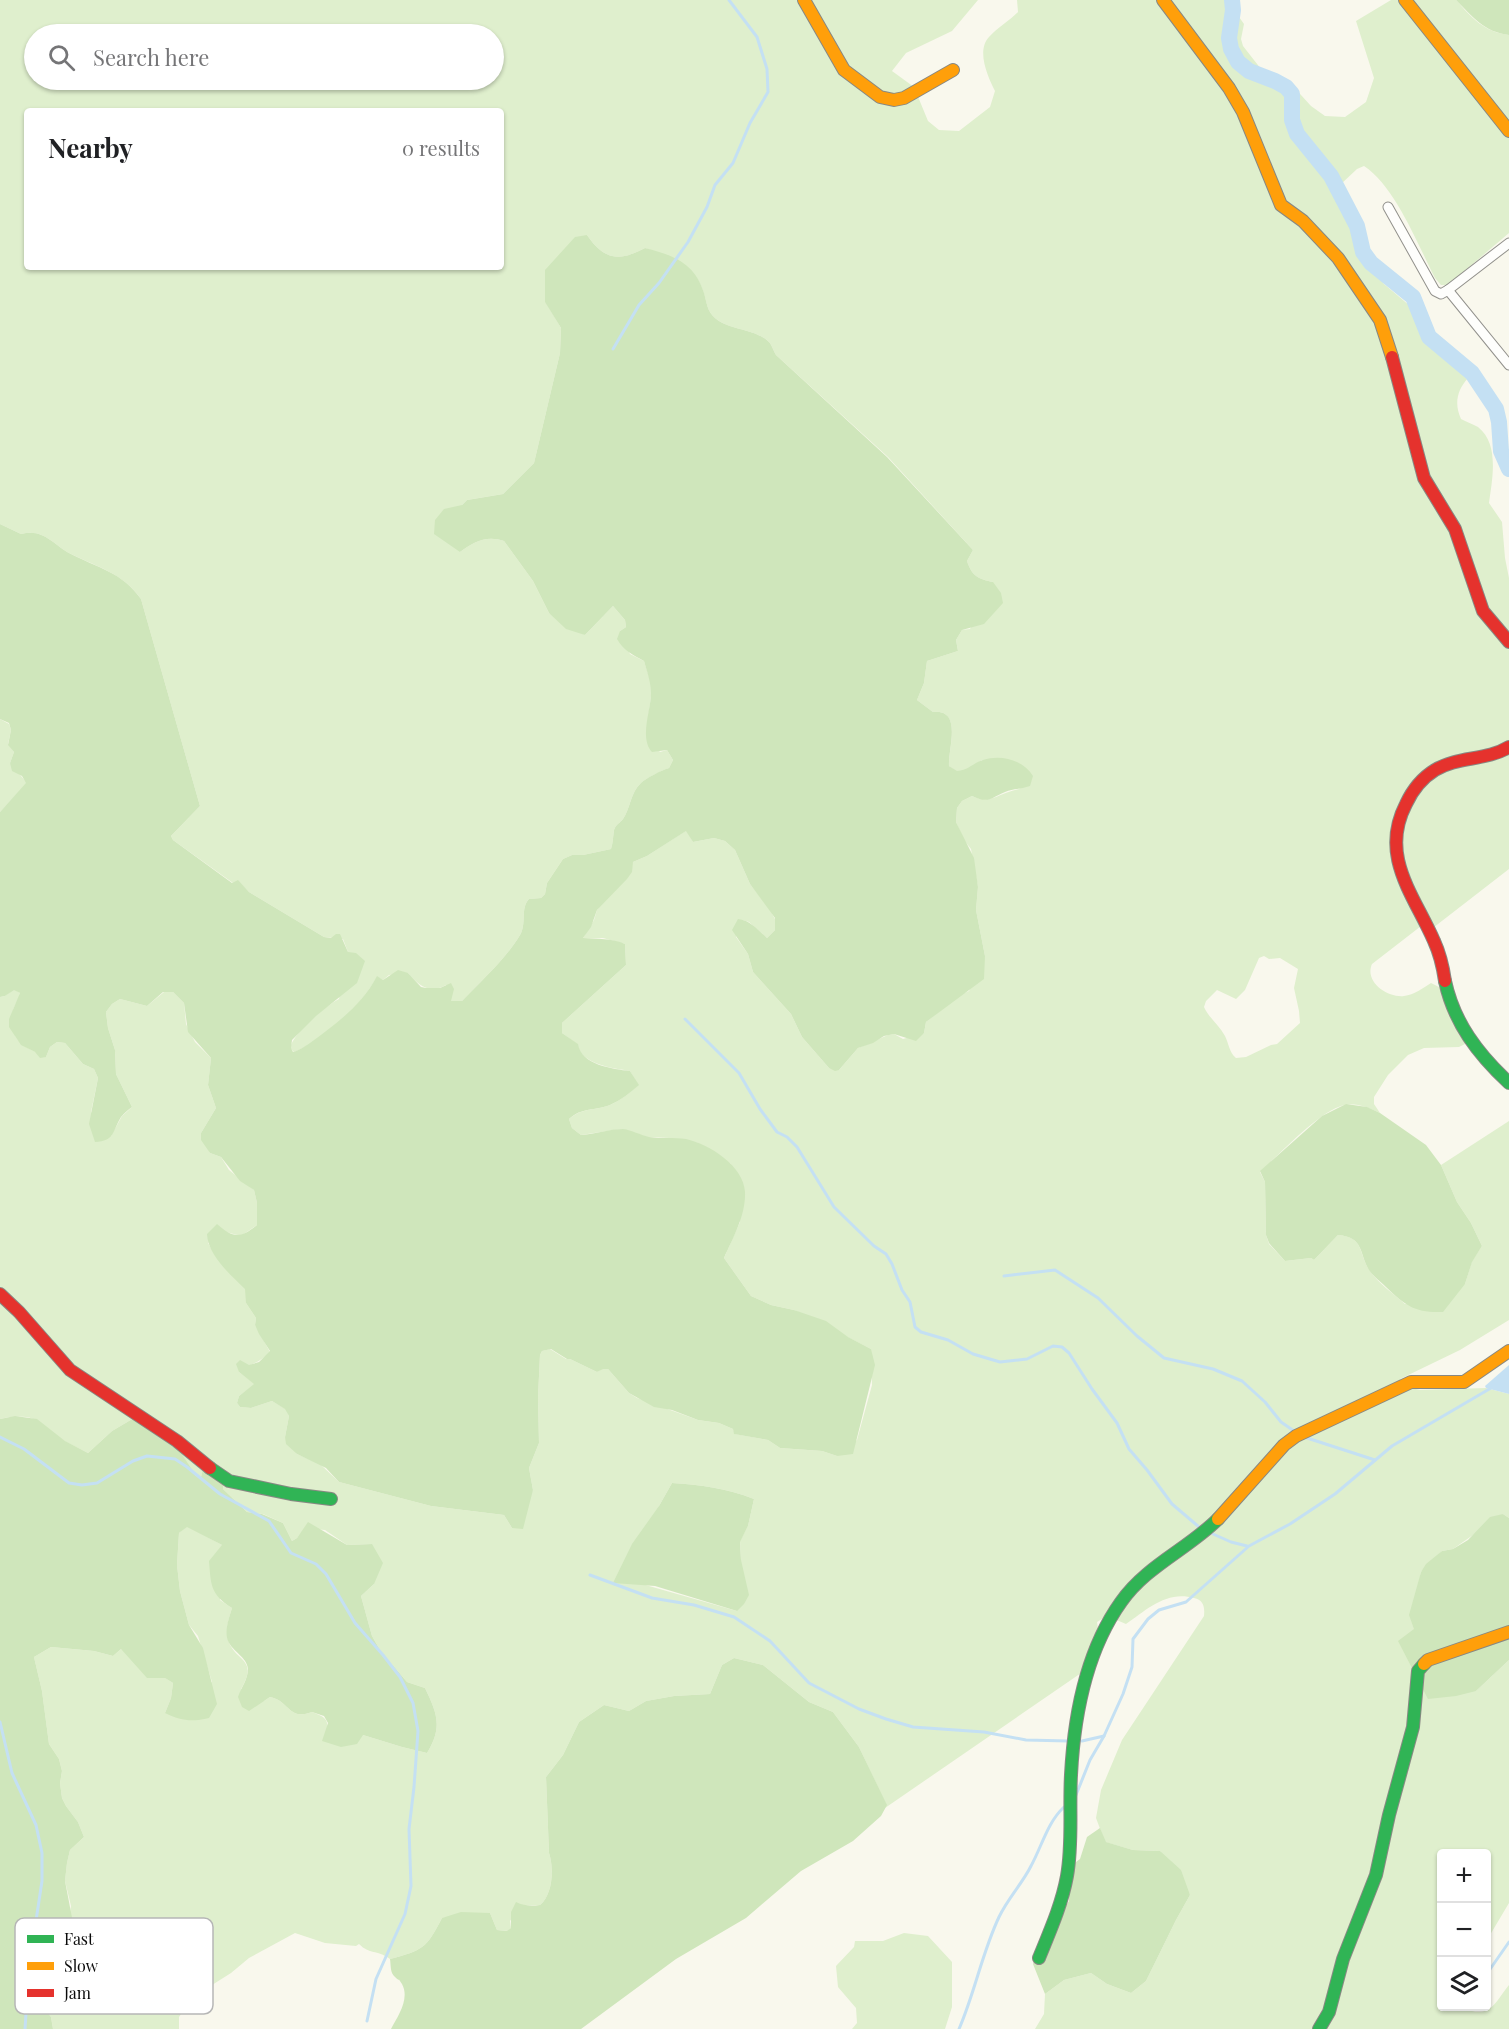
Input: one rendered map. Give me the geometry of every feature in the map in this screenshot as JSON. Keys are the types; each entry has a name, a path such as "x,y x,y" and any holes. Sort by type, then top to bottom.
{"street":[{"path":"804,0 844,70 880,97 894,100 904,98 953,70"},
{"path":"1163,0 1229,88 1243,112 1281,205 1303,221 1338,258 1380,320 1400,382 1424,478 1455,529 1483,611 1509,642"},
{"path":"1405,0 1509,131"},
{"path":"1388,207 1435,291 1441,294 1508,246"},
{"path":"1448,290 1509,365"},
{"path":"1509,747 1495,755 1454,761 1430,772 1420,782 1404,809 1395,837 1398,863 1430,929 1440,957 1455,1016 1509,1083"},
{"path":"0,1294 19,1309 54,1355 70,1370 177,1441 219,1476 229,1481 259,1488 331,1498"},
{"path":"1039,1958 1066,1877 1075,1727 1082,1695 1107,1625 1130,1589 1211,1526 1236,1501 1284,1445 1296,1436 1406,1383 1464,1382 1509,1351"},
{"path":"1319,2029 1329,2012 1343,1959 1376,1875 1389,1815 1413,1727 1418,1671 1428,1660 1509,1632"}],"green space":[{"path":"0,0 978,0 952,31 906,53 892,71 914,87 928,121 939,130 959,131 990,107 995,91 984,64 983,49 989,37 1018,12 1017,0 1227,0 1244,24 1241,39 1243,46 1261,69 1291,84 1311,106 1325,116 1345,117 1366,102 1374,78 1356,21 1391,0 1456,0 1485,27 1509,35 1509,233 1448,285 1441,285 1435,278 1396,202 1375,175 1364,166 1357,169 1340,185 1344,190 1339,195 1359,244 1384,284 1410,306 1432,343 1468,378 1461,387 1458,397 1459,413 1461,419 1478,427 1485,434 1492,452 1493,473 1489,503 1502,522 1509,578 1509,869 1429,931 1425,923 1372,964 1370,971 1374,983 1385,992 1398,996 1408,995 1431,983 1439,987 1471,1041 1459,1047 1424,1048 1408,1055 1388,1075 1374,1097 1374,1104 1380,1113 1353,1104 1334,1109 1312,1124 1260,1172 1265,1182 1266,1235 1269,1244 1285,1261 1311,1258 1314,1260 1338,1235 1347,1236 1360,1247 1366,1265 1374,1276 1405,1304 1465,1284 1472,1261 1482,1246 1457,1202 1441,1165 1509,1121 1509,1320 1460,1350 1400,1379 1403,1386 1420,1390 1486,1388 1509,1394 1509,1518 1503,1514 1453,1549 1442,1551 1421,1572 1419,1583 1476,1691 1509,1660 1509,1903 1491,1933 1491,1849 1437,1849 1437,2011 1491,2011 1491,2007 1509,1985 1509,2029 1035,2029 1044,2014 1045,1994 1064,1980 1091,1973 1107,1984 1131,1993 1146,1981 1190,1895 1160,1851 1133,1850 1105,1842 1096,1818 1101,1790 1122,1740 1204,1616 1204,1606 1201,1602 1184,1596 1157,1603 1126,1624 1107,1616 1097,1622 1099,1635 1087,1669 885,1808 886,1804 859,1747 833,1712 809,1702 763,1665 734,1658 722,1665 710,1694 674,1696 646,1701 629,1711 604,1705 579,1722 563,1755 546,1777 549,1853 552,1866 550,1888 540,1905 522,1905 510,1921 511,1928 508,1931 497,1930 490,1913 442,1918 432,1936 422,1947 390,1959 367,1950 359,1944 356,1946 325,1943 295,1933 249,1958 213,1984 213,1918 69,1918 71,1906 65,1881 67,1863 70,1850 84,1837 78,1822 62,1798 60,1783 62,1771 59,1759 49,1744 42,1691 34,1657 51,1647 94,1651 113,1656 121,1649 173,1683 171,1698 165,1713 212,1682 198,1636 189,1625 180,1591 177,1565 179,1533 187,1526 222,1545 220,1600 232,1608 227,1628 228,1640 247,1666 248,1672 241,1689 264,1701 270,1697 277,1699 298,1714 312,1712 319,1715 326,1720 327,1729 363,1735 427,1753 437,1728 433,1705 425,1688 407,1682 380,1650 372,1636 361,1596 374,1584 372,1544 347,1545 325,1530 305,1528 292,1541 283,1523 263,1514 247,1512 223,1489 224,1482 203,1470 201,1477 193,1473 183,1456 175,1448 134,1418 112,1431 88,1453 56,1436 30,1418 0,1419 0,997 14,989 20,993 12,1021 15,1036 24,1046 46,1057 50,1047 57,1042 65,1043 83,1064 94,1069 98,1078 91,1112 111,1136 122,1116 132,1107 116,1074 115,1050 106,1012 120,999 147,1006 164,992 173,992 184,1003 186,1024 195,1042 211,1058 208,1085 216,1108 201,1133 210,1153 221,1157 229,1170 254,1190 257,1203 257,1225 241,1236 226,1232 208,1243 217,1258 246,1289 246,1303 256,1318 255,1325 270,1352 239,1372 255,1384 239,1396 237,1403 240,1407 251,1408 272,1401 286,1409 289,1416 285,1437 297,1454 320,1464 339,1482 431,1506 504,1515 512,1528 533,1490 529,1468 539,1443 538,1397 542,1351 550,1349 566,1359 597,1372 603,1368 608,1369 629,1393 637,1398 698,1420 719,1423 733,1429 735,1434 768,1440 780,1448 822,1451 837,1456 857,1440 872,1385 871,1349 794,1310 771,1305 751,1296 724,1258 740,1222 731,1164 698,1143 647,1137 621,1129 581,1135 572,1128 569,1119 574,1115 610,1105 638,1085 630,1071 607,1067 591,1061 580,1051 577,1044 562,1033 562,1023 626,965 625,944 603,938 583,938 597,910 633,862 647,856 687,830 693,842 714,838 725,841 735,850 750,884 775,919 775,930 767,938 749,922 743,920 736,937 748,954 753,972 791,1014 802,1037 829,1068 839,1070 858,1048 888,1035 894,1034 903,1039 924,1033 926,1022 960,995 969,991 985,956 976,910 978,887 971,849 956,822 957,808 962,801 972,796 991,799 1020,789 982,760 967,770 957,772 949,766 951,723 948,717 942,713 933,712 917,700 924,683 927,661 958,651 956,640 962,630 970,629 993,582 980,578 971,570 967,561 973,550 888,457 776,355 770,343 758,335 715,318 709,310 700,284 688,268 673,259 645,248 620,257 606,254 587,235 545,301 561,328 560,353 534,463 503,494 467,500 462,505 460,552 481,540 504,541 533,581 549,613 585,635 613,606 625,620 626,627 620,631 630,654 644,661 651,683 646,735 660,752 667,750 673,760 669,768 645,780 637,787 623,819 614,830 611,849 572,855 563,859 547,883 545,894 541,898 529,899 526,903 522,931 514,944 493,970 462,1001 451,1001 446,985 430,989 408,973 389,975 383,980 377,977 362,999 341,1021 317,1040 294,1052 290,1048 297,1035 318,1014 339,999 348,952 343,939 324,937 249,892 238,881 233,883 173,840 171,836 200,806 141,599 118,577 71,554 42,535 21,534 0,524","holes":["1264,956 1269,959 1280,958 1298,969 1294,988 1300,1023 1277,1044 1246,1057 1236,1058 1230,1051 1223,1032 1204,1007 1206,1001 1217,990 1236,999 1245,990 1259,958","672,1483 734,1492 754,1499 748,1526 740,1541 741,1560 737,1611 642,1584 659,1506"]},
{"path":"1456,0 1509,0 1509,35 1486,27"},
{"path":"587,235 606,254 620,257 645,248 674,257 689,267 700,283 709,310 715,318 758,335 770,343 776,355 887,457 973,550 967,561 971,570 980,578 993,582 1001,593 1003,603 984,624 962,630 956,640 958,651 927,661 924,683 917,700 933,712 942,713 948,717 951,723 949,766 957,771 990,758 1004,758 1018,762 1033,776 1030,786 1008,791 986,800 972,796 962,801 957,808 956,822 974,858 978,887 976,910 985,956 984,979 926,1022 924,1033 916,1041 894,1034 884,1036 858,1048 839,1070 829,1068 802,1037 791,1014 753,972 748,954 732,930 738,919 754,926 767,938 775,930 775,918 750,884 735,850 725,841 714,838 693,842 686,831 647,856 633,862 632,872 627,879 597,910 591,927 583,938 610,940 625,944 626,965 562,1023 562,1033 578,1044 585,1057 599,1065 630,1071 639,1085 610,1105 574,1115 569,1119 572,1128 581,1135 623,1129 649,1137 686,1139 715,1151 724,1158 739,1173 743,1182 745,1201 741,1218 724,1258 751,1296 771,1305 826,1321 848,1337 871,1349 875,1365 853,1454 837,1456 822,1451 780,1448 768,1440 734,1434 733,1429 719,1423 698,1420 672,1410 654,1407 629,1393 608,1369 597,1372 551,1349 542,1351 538,1397 539,1443 529,1468 533,1490 523,1529 512,1528 504,1515 431,1506 339,1482 326,1468 297,1454 286,1444 289,1416 285,1409 272,1401 251,1408 240,1407 237,1403 239,1396 254,1384 239,1372 236,1364 240,1360 249,1365 259,1362 270,1351 255,1325 256,1318 246,1303 245,1289 211,1250 207,1234 217,1224 237,1235 251,1230 257,1225 257,1203 254,1190 240,1181 221,1157 210,1153 201,1140 201,1133 216,1108 208,1085 211,1058 188,1032 184,1003 173,992 163,992 147,1006 120,999 106,1012 115,1050 116,1074 132,1107 121,1117 110,1138 106,1140 95,1142 89,1124 98,1078 94,1069 83,1064 65,1043 57,1042 50,1047 46,1057 40,1058 35,1052 21,1045 9,1027 9,1019 20,993 14,990 0,997 0,812 26,783 22,776 12,771 10,763 14,752 8,745 11,730 9,723 0,719 0,524 21,534 36,533 48,538 71,554 118,577 141,599 200,806 171,836 173,840 232,883 238,880 249,892 324,937 331,938 340,934 348,952 356,953 365,961 357,983 316,1016 292,1040 293,1052 310,1043 347,1014 371,987 377,976 383,980 398,970 408,973 421,987 440,988 451,983 454,989 451,1001 462,1001 493,970 514,944 522,931 526,903 529,899 541,898 545,894 547,883 563,859 572,855 611,849 614,830 623,819 637,787 649,777 669,768 673,760 667,750 652,752 648,746 646,732 651,693 649,677 644,661 632,655 617,639 620,631 626,627 625,620 613,606 585,635 566,629 549,613 533,581 504,541 480,540 460,552 434,534 435,520 444,509 462,505 467,500 503,494 534,463 560,353 561,328 545,302 545,270 575,237"},
{"path":"0,719 9,724 11,730 8,744 14,752 10,763 27,783 0,812"},
{"path":"1346,1104 1367,1107 1380,1113 1426,1145 1441,1165 1457,1202 1482,1246 1472,1262 1465,1284 1443,1312 1418,1310 1399,1299 1371,1272 1357,1242 1346,1236 1338,1235 1314,1260 1311,1258 1285,1261 1269,1243 1266,1235 1265,1182 1260,1171 1322,1116"},
{"path":"15,1416 37,1419 65,1441 88,1453 112,1431 134,1418 178,1448 196,1476 201,1477 203,1469 224,1482 223,1489 247,1512 262,1514 283,1523 292,1541 297,1538 308,1522 347,1545 372,1544 383,1563 374,1584 361,1596 372,1636 380,1650 407,1682 425,1688 433,1705 437,1728 427,1753 363,1735 357,1744 341,1747 322,1741 328,1723 324,1716 312,1712 298,1714 282,1702 270,1697 249,1711 242,1707 238,1697 248,1669 243,1658 228,1641 228,1620 232,1608 219,1598 210,1576 209,1561 222,1545 187,1527 179,1533 177,1565 180,1591 189,1625 203,1648 217,1704 209,1718 187,1720 165,1713 171,1698 173,1683 165,1678 147,1678 121,1649 113,1656 94,1651 51,1647 34,1657 42,1691 49,1744 59,1759 62,1771 60,1783 62,1798 78,1822 84,1837 70,1850 67,1863 65,1881 72,1918 15,1918 15,2014 49,2014 53,2029 0,2029 0,1419"},
{"path":"672,1483 714,1488 754,1499 748,1526 740,1542 741,1560 749,1595 737,1611 655,1586 613,1583 632,1544"},
{"path":"1503,1514 1509,1518 1509,1660 1476,1691 1428,1699 1398,1641 1414,1629 1409,1615 1421,1572 1426,1564 1442,1551 1453,1549 1468,1540 1490,1517"},
{"path":"734,1658 763,1665 809,1702 833,1712 859,1747 887,1805 881,1816 853,1841 801,1871 746,1918 676,1959 581,2029 391,2029 405,1996 402,1984 392,1973 390,1959 422,1947 432,1936 442,1918 461,1912 490,1913 497,1930 507,1931 511,1928 511,1912 516,1902 525,1905 540,1905 548,1894 552,1866 549,1853 546,1777 563,1755 579,1722 604,1705 629,1711 646,1701 674,1696 710,1694 722,1665"},
{"path":"1100,1828 1106,1842 1133,1850 1160,1851 1181,1870 1190,1895 1146,1981 1131,1993 1107,1984 1091,1973 1064,1980 1045,1994 1033,1964 1036,1954 1069,1901 1068,1868 1080,1859 1087,1837"},
{"path":"904,1933 928,1936 952,1962 952,2007 945,2029 852,2029 857,2023 856,2008 838,1987 836,1966 854,1947 855,1941 883,1941"},
{"path":"49,2014 181,2014 179,2029 53,2029"}],"water":[{"path":"1509,1365 1509,1394 1486,1388 1485,1386"}],"waterway":[{"path":"613,349 639,305 659,283 688,242 707,207 715,185 733,163 750,123 768,92 767,69 757,37 729,0"},
{"path":"1232,0 1229,38 1231,49 1238,62 1249,71 1286,87 1292,94 1292,120 1297,134 1331,176 1357,226 1363,252 1371,263 1413,297 1429,337 1472,373 1496,409 1501,451 1509,469"},
{"path":"685,1019 739,1073 760,1109 777,1132 787,1137 797,1147 834,1207 874,1246 886,1254 910,1302 915,1327 921,1332 948,1340 973,1354 1000,1362 1027,1359 1053,1346 1062,1347 1069,1353 1117,1423 1129,1449 1172,1504 1199,1527"},
{"path":"1004,1276 1055,1270 1098,1298 1137,1336 1164,1358 1213,1369 1242,1381 1265,1402 1281,1422 1294,1431"},
{"path":"1076,1795 1090,1760 1123,1694 1132,1667 1133,1639 1148,1619 1159,1610 1186,1602 1249,1546 1290,1524 1335,1494 1392,1446 1491,1388"},
{"path":"0,1437 24,1449 69,1483 82,1485 97,1483 133,1461 147,1456 175,1459 220,1494 269,1521 291,1553 316,1564 326,1574 355,1623 400,1677 413,1703 418,1731 409,1829 411,1886 405,1914 376,1979 367,2021"},
{"path":"1307,1438 1375,1460"},
{"path":"1213,1534 1247,1546"},
{"path":"590,1575 652,1598 694,1605 734,1617 770,1641 809,1683 859,1709 886,1719 913,1727 984,1732 1026,1740 1068,1741"},
{"path":"0,1722 12,1773 36,1825 42,1853 42,1881 36,1918"},
{"path":"1082,1741 1104,1736"},
{"path":"959,2029 999,1917 1027,1873 1053,1820 1064,1807"},
{"path":"1491,1968 1509,1942"},
{"path":"25,2029 26,2014"}],"traffic: fast":[{"path":"1445,981 1454,1011 1469,1037 1487,1061 1509,1083"},
{"path":"210,1468 229,1481 291,1494 331,1499"},
{"path":"1039,1958 1059,1907 1067,1876 1075,1730 1084,1685 1099,1641 1109,1621 1131,1589 1218,1519"},
{"path":"1319,2029 1329,2012 1343,1959 1376,1875 1389,1815 1413,1727 1418,1671 1424,1664"}],"traffic: slow":[{"path":"804,0 844,70 880,97 894,100 904,98 953,70"},
{"path":"1163,0 1229,88 1243,112 1281,205 1303,221 1338,258 1380,320 1392,357"},
{"path":"1405,0 1509,131"},
{"path":"1218,1519 1284,1445 1296,1436 1411,1382 1464,1382 1509,1351"},
{"path":"1424,1664 1428,1660 1509,1632"}],"traffic: jam":[{"path":"1392,357 1424,478 1455,529 1483,611 1509,642"},
{"path":"1445,981 1436,946 1402,875 1396,841 1399,823 1411,794 1430,773 1453,762 1491,755 1509,747"},
{"path":"0,1294 70,1370 177,1441 210,1468"}]}
